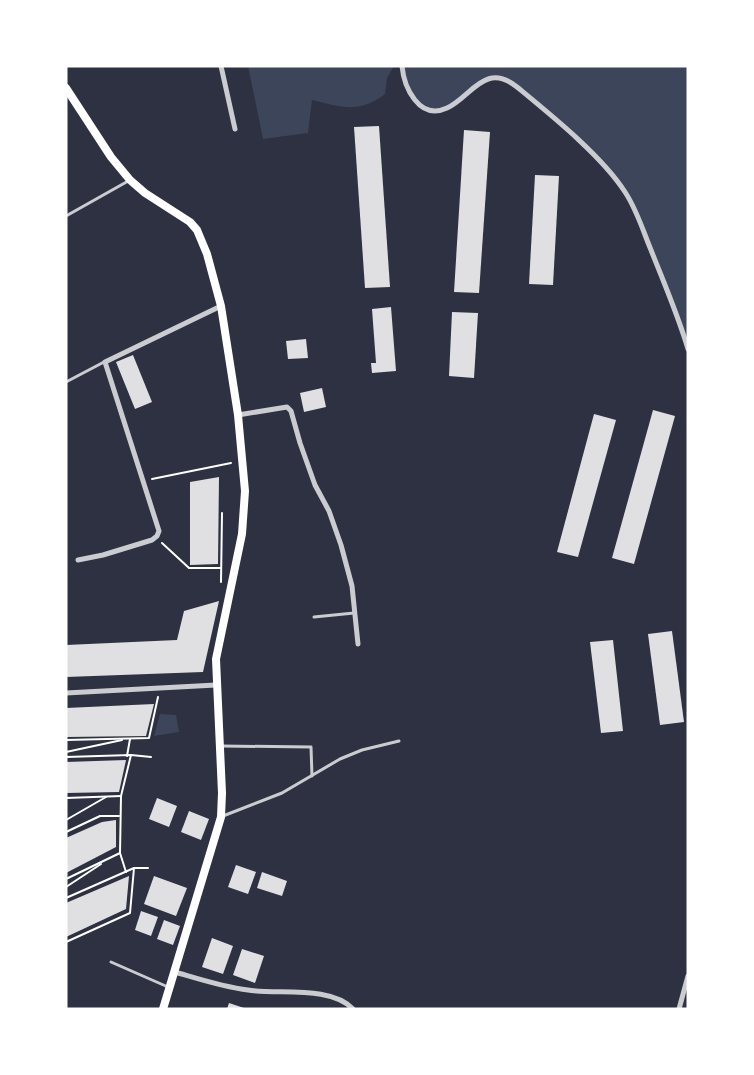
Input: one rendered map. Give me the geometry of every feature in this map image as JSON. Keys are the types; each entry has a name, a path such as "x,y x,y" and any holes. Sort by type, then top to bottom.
{"main road":[{"path":"66,88 111,157 130,180 145,193 190,222 197,230 207,254 232,365 243,460 244,519 216,659 221,817 164,1009"}],"street":[{"path":"221,66 235,129"},
{"path":"402,66 403,79 416,103 426,109 437,111 447,108 486,79 505,80 556,120 594,155 626,192 635,210 680,322 688,349"},
{"path":"78,560 152,540 159,531 105,362 220,306"},
{"path":"238,415 281,407 287,407 291,411 303,454 342,545 352,586 358,644"},
{"path":"66,693 216,685"},
{"path":"175,972 249,991 312,993 329,996 353,1009"},
{"path":"679,1009 688,976"}],"lane":[{"path":"66,216 130,180"},
{"path":"66,382 105,362"},
{"path":"314,617 356,613"},
{"path":"221,817 266,801 340,759 362,750 399,741"},
{"path":"220,746 311,747 312,776"},
{"path":"111,962 170,988"}],"path":[{"path":"143,480 243,460"},
{"path":"221,585 222,513"},
{"path":"157,536 164,546 189,568 220,568"},
{"path":"66,740 148,738 158,699 158,688"},
{"path":"66,752 130,739"},
{"path":"126,872 120,853 120,816 130,739"},
{"path":"66,757 129,755 151,757"},
{"path":"66,820 109,796"},
{"path":"66,798 121,796"},
{"path":"66,832 100,816 120,816"},
{"path":"66,879 120,853"},
{"path":"66,887 110,858"},
{"path":"66,942 130,913 134,868"},
{"path":"66,898 134,868 148,868"}],"shaded area":[{"path":"248,66 394,66 387,78 385,94 376,100 358,107 350,107 312,100 308,133 263,139"},
{"path":"402,66 688,66 688,349 635,210 614,177 556,120 505,80 486,79 458,100 437,111 416,103"},
{"path":"160,714 176,715 179,732 154,736"}],"building":[{"path":"379,126 390,287 365,288 354,127"},
{"path":"464,130 490,132 479,293 454,292"},
{"path":"535,175 559,176 553,285 529,284"},
{"path":"391,307 396,371 372,373 371,363 376,363 372,309"},
{"path":"452,312 478,313 474,378 449,376"},
{"path":"306,339 308,358 288,359 286,341"},
{"path":"133,355 152,402 135,409 116,362"},
{"path":"322,388 326,407 304,412 300,393"},
{"path":"653,410 675,416 634,564 612,558"},
{"path":"594,414 616,420 578,557 557,552"},
{"path":"219,477 218,564 190,565 190,482"},
{"path":"219,601 203,672 66,677 66,645 177,640 184,611"},
{"path":"672,631 684,722 660,725 648,634"},
{"path":"613,640 623,731 601,733 590,642"},
{"path":"154,704 146,736 66,737 66,708"},
{"path":"126,760 119,792 66,793 66,762"},
{"path":"157,798 177,806 169,827 149,819"},
{"path":"189,811 209,819 201,840 181,832"},
{"path":"116,820 116,847 66,873 66,838 102,822"},
{"path":"236,865 256,872 248,894 228,887"},
{"path":"262,872 287,881 282,896 257,888"},
{"path":"129,876 126,909 66,937 66,903"},
{"path":"154,876 187,888 176,916 144,904"},
{"path":"141,911 158,917 151,936 135,930"},
{"path":"164,920 180,926 173,945 157,939"},
{"path":"212,938 233,946 223,974 202,967"},
{"path":"242,949 264,956 255,983 233,975"},
{"path":"229,1003 247,1009 227,1009"}]}
